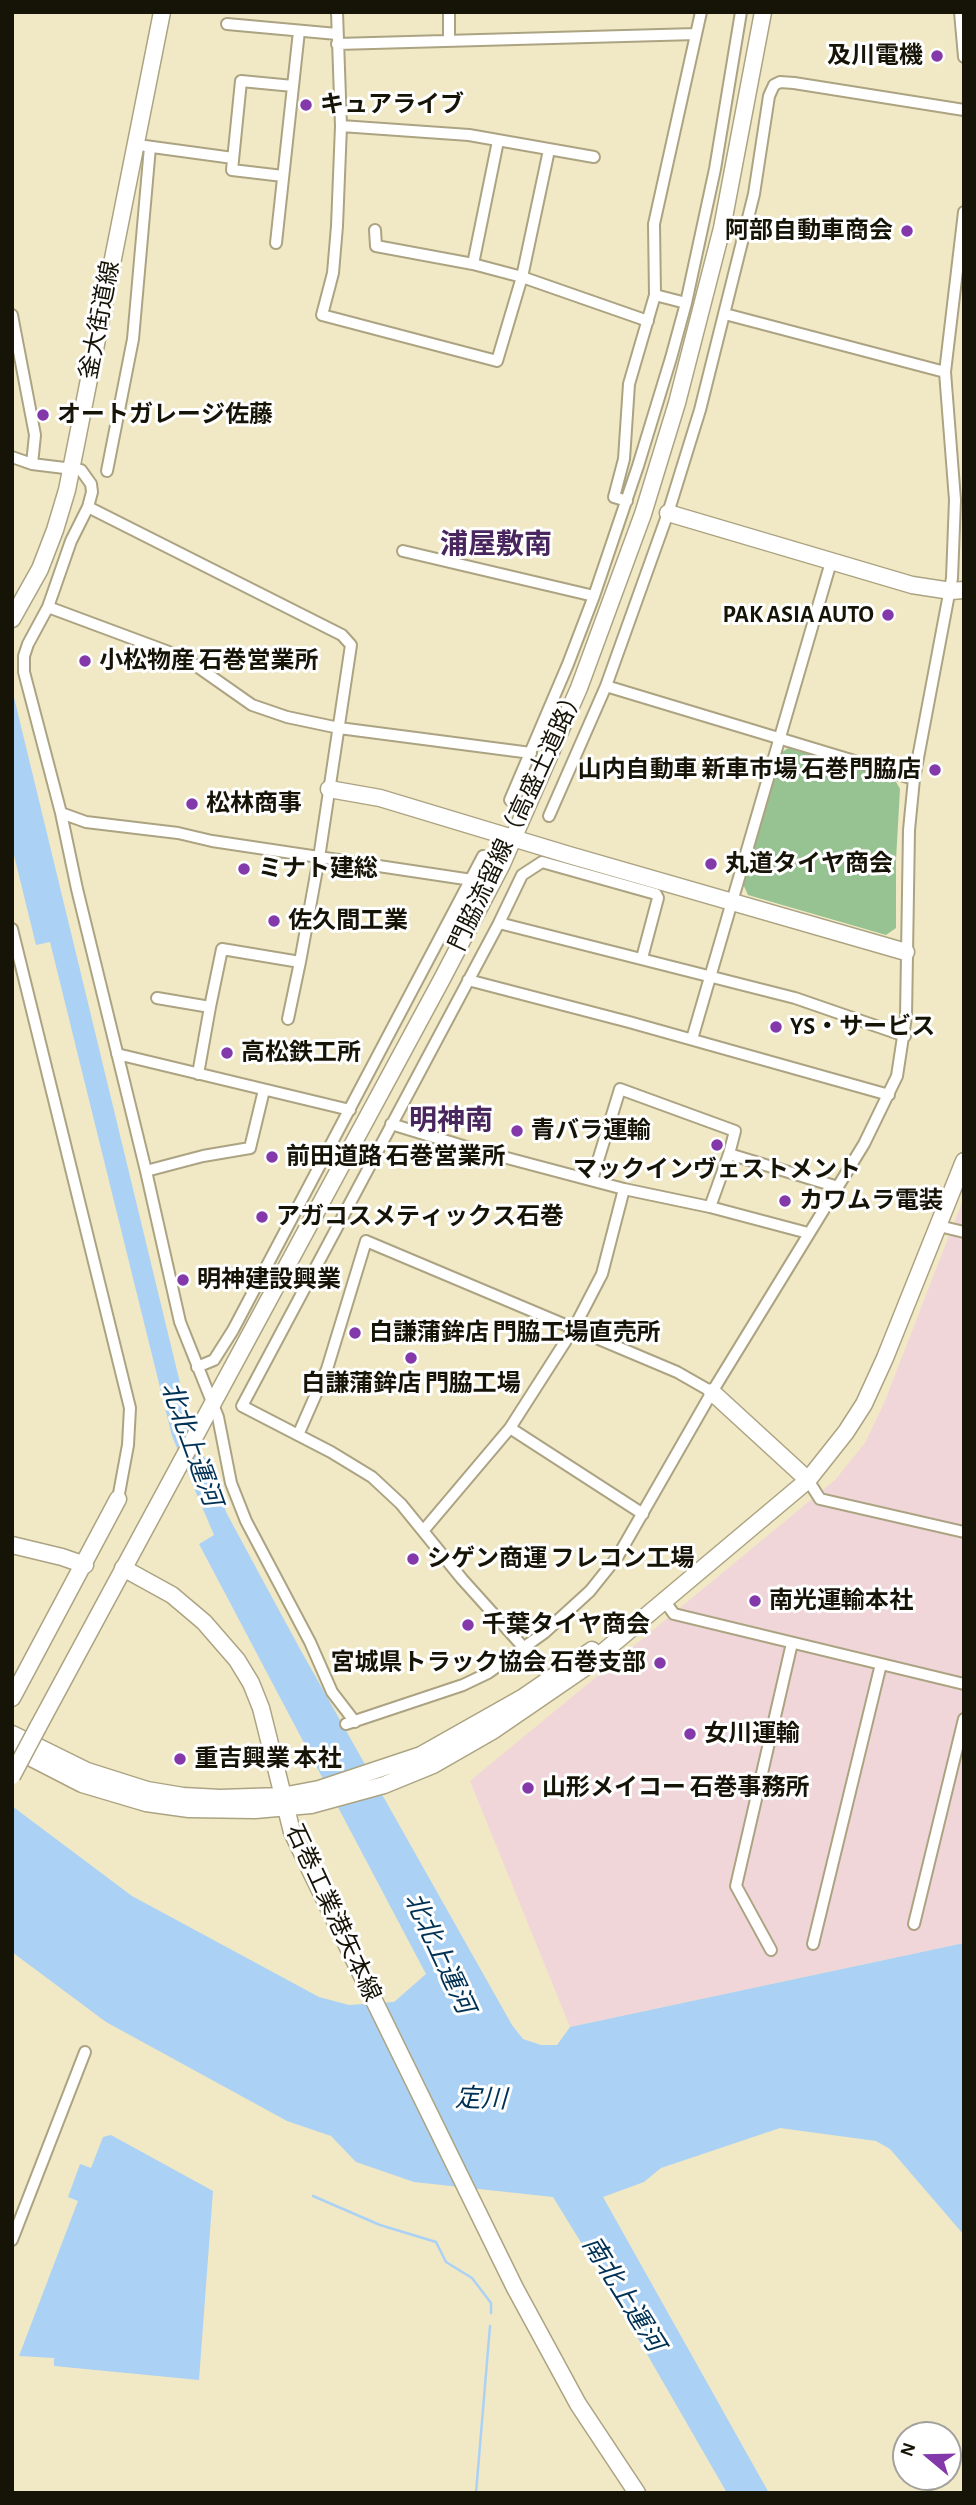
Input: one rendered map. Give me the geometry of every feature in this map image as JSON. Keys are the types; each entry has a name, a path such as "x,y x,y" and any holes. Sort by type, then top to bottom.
{"main road":[{"name":"釜大街道線","path":"12,619 40,569 55,530 71,468 143,146 162,12"},
{"name":"門脇流留線（高盛土道路）","path":"123,1569 442,979 513,838 579,688 643,514 677,403 722,228 763,12"},
{"path":"668,513 912,585 958,590"},
{"path":"330,789 380,798 906,952"},
{"path":"12,1748 82,1784 146,1802 189,1809 229,1811 322,1795 433,1765 494,1730 583,1669 663,1599 808,1480 846,1432 864,1404 964,1161"},
{"path":"712,1392 808,1480"},
{"path":"12,1698 118,1499"},
{"path":"12,1545 85,1565"},
{"path":"12,1776 123,1569"},
{"name":"石巻工業港矢本線","path":"123,1569 172,1595 188,1608 221,1640 251,1683 261,1708 292,1832 515,2288 578,2404 638,2493"},
{"path":"12,1734 86,1771 147,1790 284,1802"}],"street":[{"path":"337,12 341,127 334,261 322,315 497,361 522,277 549,150"},
{"path":"449,12 449,41"},
{"path":"626,501 614,497 624,459 629,384 655,295 654,225 701,12"},
{"path":"510,800 594,596 686,303 717,156 741,12"},
{"path":"960,12 964,57"},
{"path":"227,24 299,30 337,39 449,41 696,34"},
{"path":"276,243 299,30"},
{"path":"284,176 232,170 240,81 293,86"},
{"path":"549,816 606,686 668,513 700,410 754,194 769,96 774,85 780,82 794,83 964,110"},
{"path":"341,127 470,135 594,157"},
{"path":"473,264 498,141"},
{"path":"107,471 133,339 143,146 233,158"},
{"path":"12,457 32,464 81,470 89,479 92,492 88,507 71,541 48,607 28,643 24,656 24,672 61,813 180,1322 218,1417 231,1483 246,1521 350,1723 463,1685 488,1673 524,1649 590,1591 618,1556 712,1392 838,1187 897,1076 905,1036 909,830 914,779 958,590 955,500 945,372 964,212"},
{"path":"375,230 376,246 473,264 522,277 648,321"},
{"path":"655,295 686,303"},
{"path":"725,314 945,372"},
{"path":"12,315 35,435 32,464"},
{"path":"88,507 342,635 351,645 319,858 288,1019"},
{"path":"403,551 594,596"},
{"path":"692,1039 831,562"},
{"path":"48,607 185,658 252,705 287,717 339,728 531,753"},
{"path":"606,686 914,779"},
{"path":"61,813 86,821 472,880"},
{"path":"197,1367 214,1360 219,1354 483,856"},
{"path":"524,1649 401,1504 372,1477 242,1406 499,923 522,874 542,862 656,894 658,898 642,958"},
{"path":"499,923 795,998 905,1036"},
{"path":"12,929 130,1408 127,1455 118,1499"},
{"path":"198,1074 222,949 300,962"},
{"path":"468,980 692,1039 889,1095"},
{"path":"157,998 210,1007"},
{"path":"117,1054 350,1110"},
{"path":"592,1180 620,1089 735,1131 710,1207"},
{"path":"146,1171 203,1156 250,1148 264,1090"},
{"path":"391,1124 624,1189 710,1207 808,1233"},
{"path":"729,1154 838,1187"},
{"path":"423,1531 510,1428 574,1328 602,1274 624,1189"},
{"path":"939,1226 964,1232"},
{"path":"299,1435 327,1368 366,1241 677,1372 712,1392"},
{"path":"510,1428 643,1514"},
{"path":"808,1480 820,1499 964,1532"},
{"path":"663,1599 674,1614 964,1684"},
{"path":"771,1950 736,1886 792,1643"},
{"path":"813,1944 881,1664"},
{"path":"914,1924 964,1720"},
{"path":"12,2240 85,2052"}],"shaded area":[{"path":"964,1197 964,1943 570,2027 470,1781 835,1480 865,1443 885,1401"}],"green space":[{"path":"788,748 895,780 900,789 896,928 886,935 748,895 743,884 781,753"}],"water":[{"path":"12,689 188,1416 227,1514 512,2025 523,2039 541,2045 557,2045 570,2027 964,1943 964,2235 890,2149 876,2141 780,2128 661,2168 644,2182 603,2197 769,2493 727,2493 606,2283 553,2197 414,2182 356,2162 331,2136 287,2121 106,2022 12,1952 12,1806 132,1896 319,1997 349,2005 394,2002 426,1974 199,1544 214,1535 172,1436 50,942 36,945 12,847"},
{"path":"111,2135 213,2191 199,2380 54,2366 54,2358 19,2356 78,2201 68,2197 80,2164 91,2168 103,2137"}],"waterway":[{"path":"313,2196 380,2225 436,2242 446,2262 472,2278 491,2303 491,2313"},
{"path":"476,2493 490,2326"}],"place":[{"name":"及川電機","path":"937,56"},
{"name":"キュアライブ","path":"306,105"},
{"name":"阿部自動車商会","path":"907,231"},
{"name":"オートガレージ佐藤","path":"43,415"},
{"name":"PAK ASIA AUTO","path":"888,615"},
{"name":"小松物産 石巻営業所","path":"85,661"},
{"name":"山内自動車 新車市場 石巻門脇店","path":"935,770"},
{"name":"松林商事","path":"192,804"},
{"name":"丸道タイヤ商会","path":"711,864"},
{"name":"ミナト建総","path":"244,869"},
{"name":"佐久間工業","path":"274,921"},
{"name":"YS・サービス","path":"776,1027"},
{"name":"高松鉄工所","path":"227,1053"},
{"name":"青バラ運輸","path":"517,1131"},
{"name":"マックインヴェストメント","path":"717,1145"},
{"name":"前田道路 石巻営業所","path":"272,1157"},
{"name":"カワムラ電装","path":"785,1201"},
{"name":"アガコスメティックス石巻","path":"262,1217"},
{"name":"明神建設興業","path":"183,1280"},
{"name":"白謙蒲鉾店 門脇工場直売所","path":"355,1333"},
{"name":"白謙蒲鉾店 門脇工場","path":"411,1358"},
{"name":"シゲン商運 フレコン工場","path":"413,1559"},
{"name":"南光運輸本社","path":"755,1601"},
{"name":"千葉タイヤ商会","path":"468,1625"},
{"name":"宮城県トラック協会 石巻支部","path":"660,1663"},
{"name":"女川運輸","path":"690,1734"},
{"name":"重吉興業 本社","path":"180,1759"},
{"name":"山形メイコー 石巻事務所","path":"528,1788"}],"district":[{"name":"浦屋敷南","path":"496,545"},
{"name":"明神南","path":"451,1121"}],"water label":[{"name":"北北上運河","path":"191,1444"},
{"name":"北北上運河","path":"439,1953"},
{"name":"定川","path":"481,2099"},
{"name":"南北上運河","path":"623,2294"}]}
